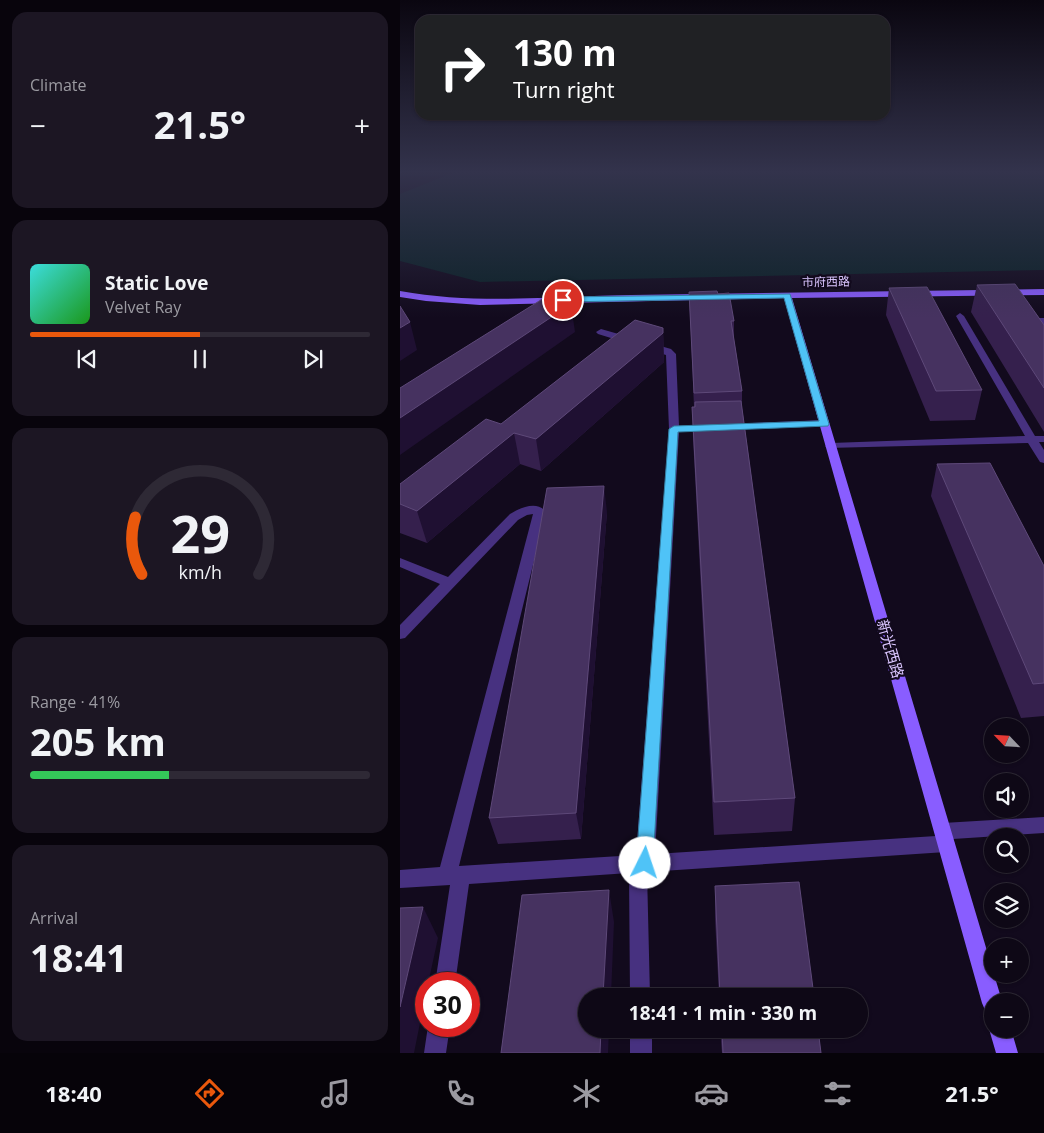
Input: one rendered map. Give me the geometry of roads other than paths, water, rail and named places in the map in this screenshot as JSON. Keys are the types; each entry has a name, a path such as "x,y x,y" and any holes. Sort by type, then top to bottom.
{"street":[{"name":"市府西路","path":"400,294 437,301 473,302 597,298 1044,292"},
{"name":"新光西路","path":"787,296 989,993"},
{"path":"960,316 1044,460"},
{"path":"601,332 668,351 671,354 674,429 641,863 640,988"},
{"path":"674,429 824,424"},
{"path":"831,446 1044,439"},
{"path":"400,634 514,517 529,509 540,512 454,876 446,972"},
{"path":"400,562 450,583"},
{"path":"400,879 641,863 944,838 1044,825"},
{"path":"435,1053 437,1037"},
{"path":"641,1038 641,1053"},
{"path":"1003,1038 1007,1053"}]}
